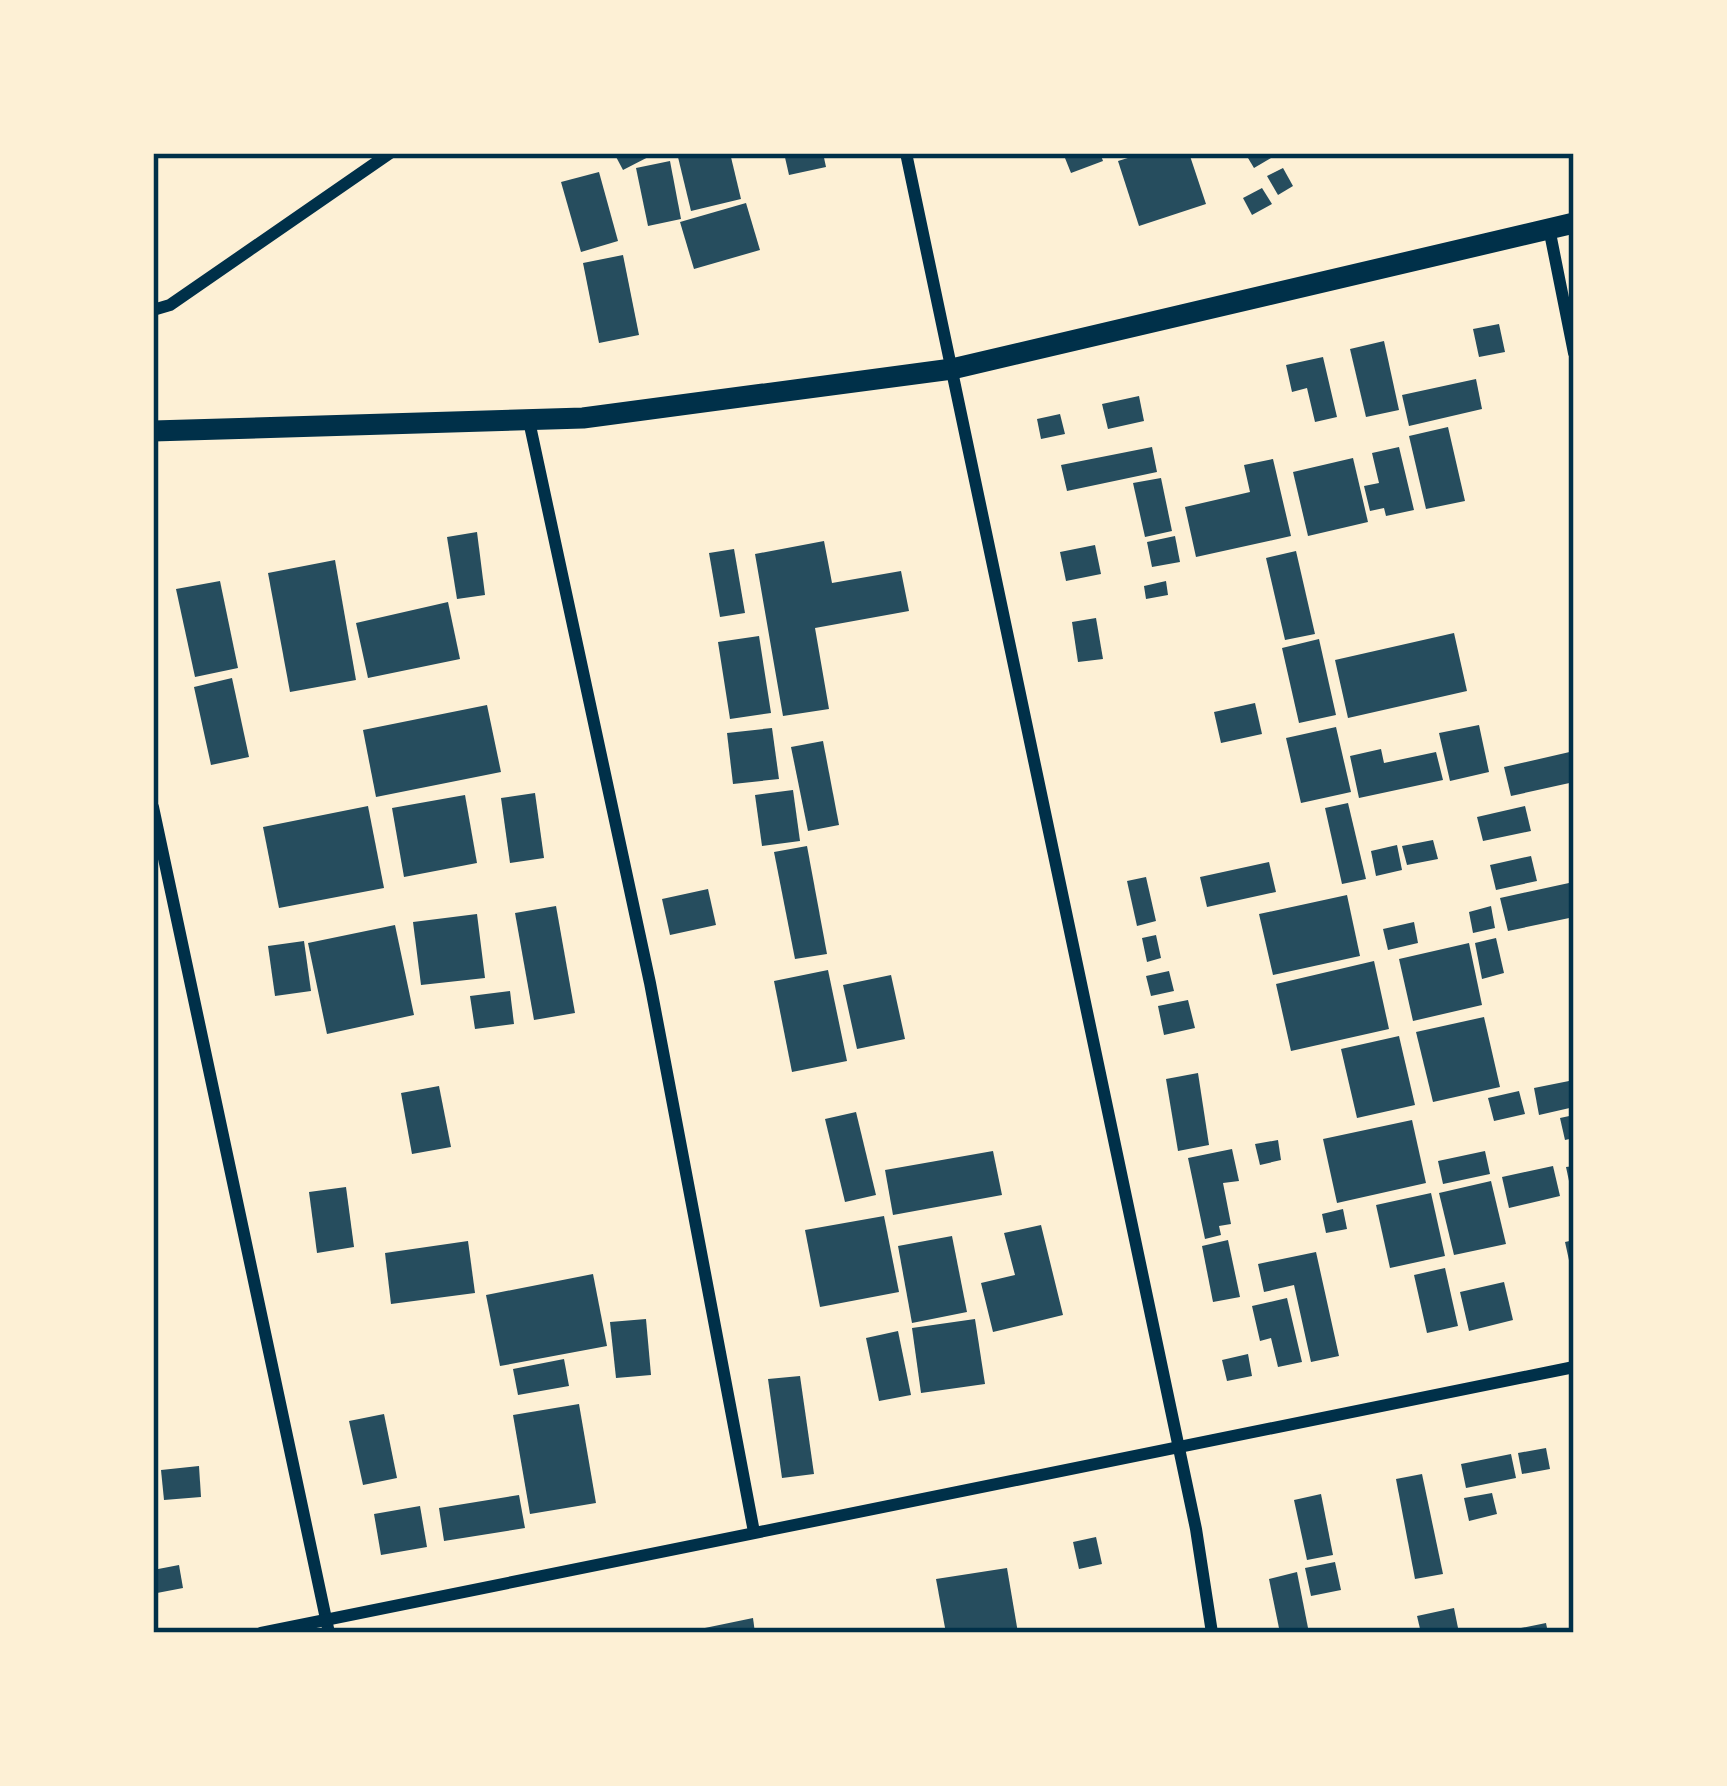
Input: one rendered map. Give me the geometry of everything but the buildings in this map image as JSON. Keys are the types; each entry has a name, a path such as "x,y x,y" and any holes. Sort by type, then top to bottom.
{"street":[{"path":"153,310 170,304 390,153"},
{"path":"906,153 1180,1451 1212,1633"},
{"path":"153,431 529,422 952,369 1574,223"},
{"path":"1550,228 1574,353"},
{"path":"529,422 650,983 754,1532"},
{"path":"153,807 327,1626"},
{"path":"261,1633 327,1626 754,1532 1180,1451 1574,1367"}]}
